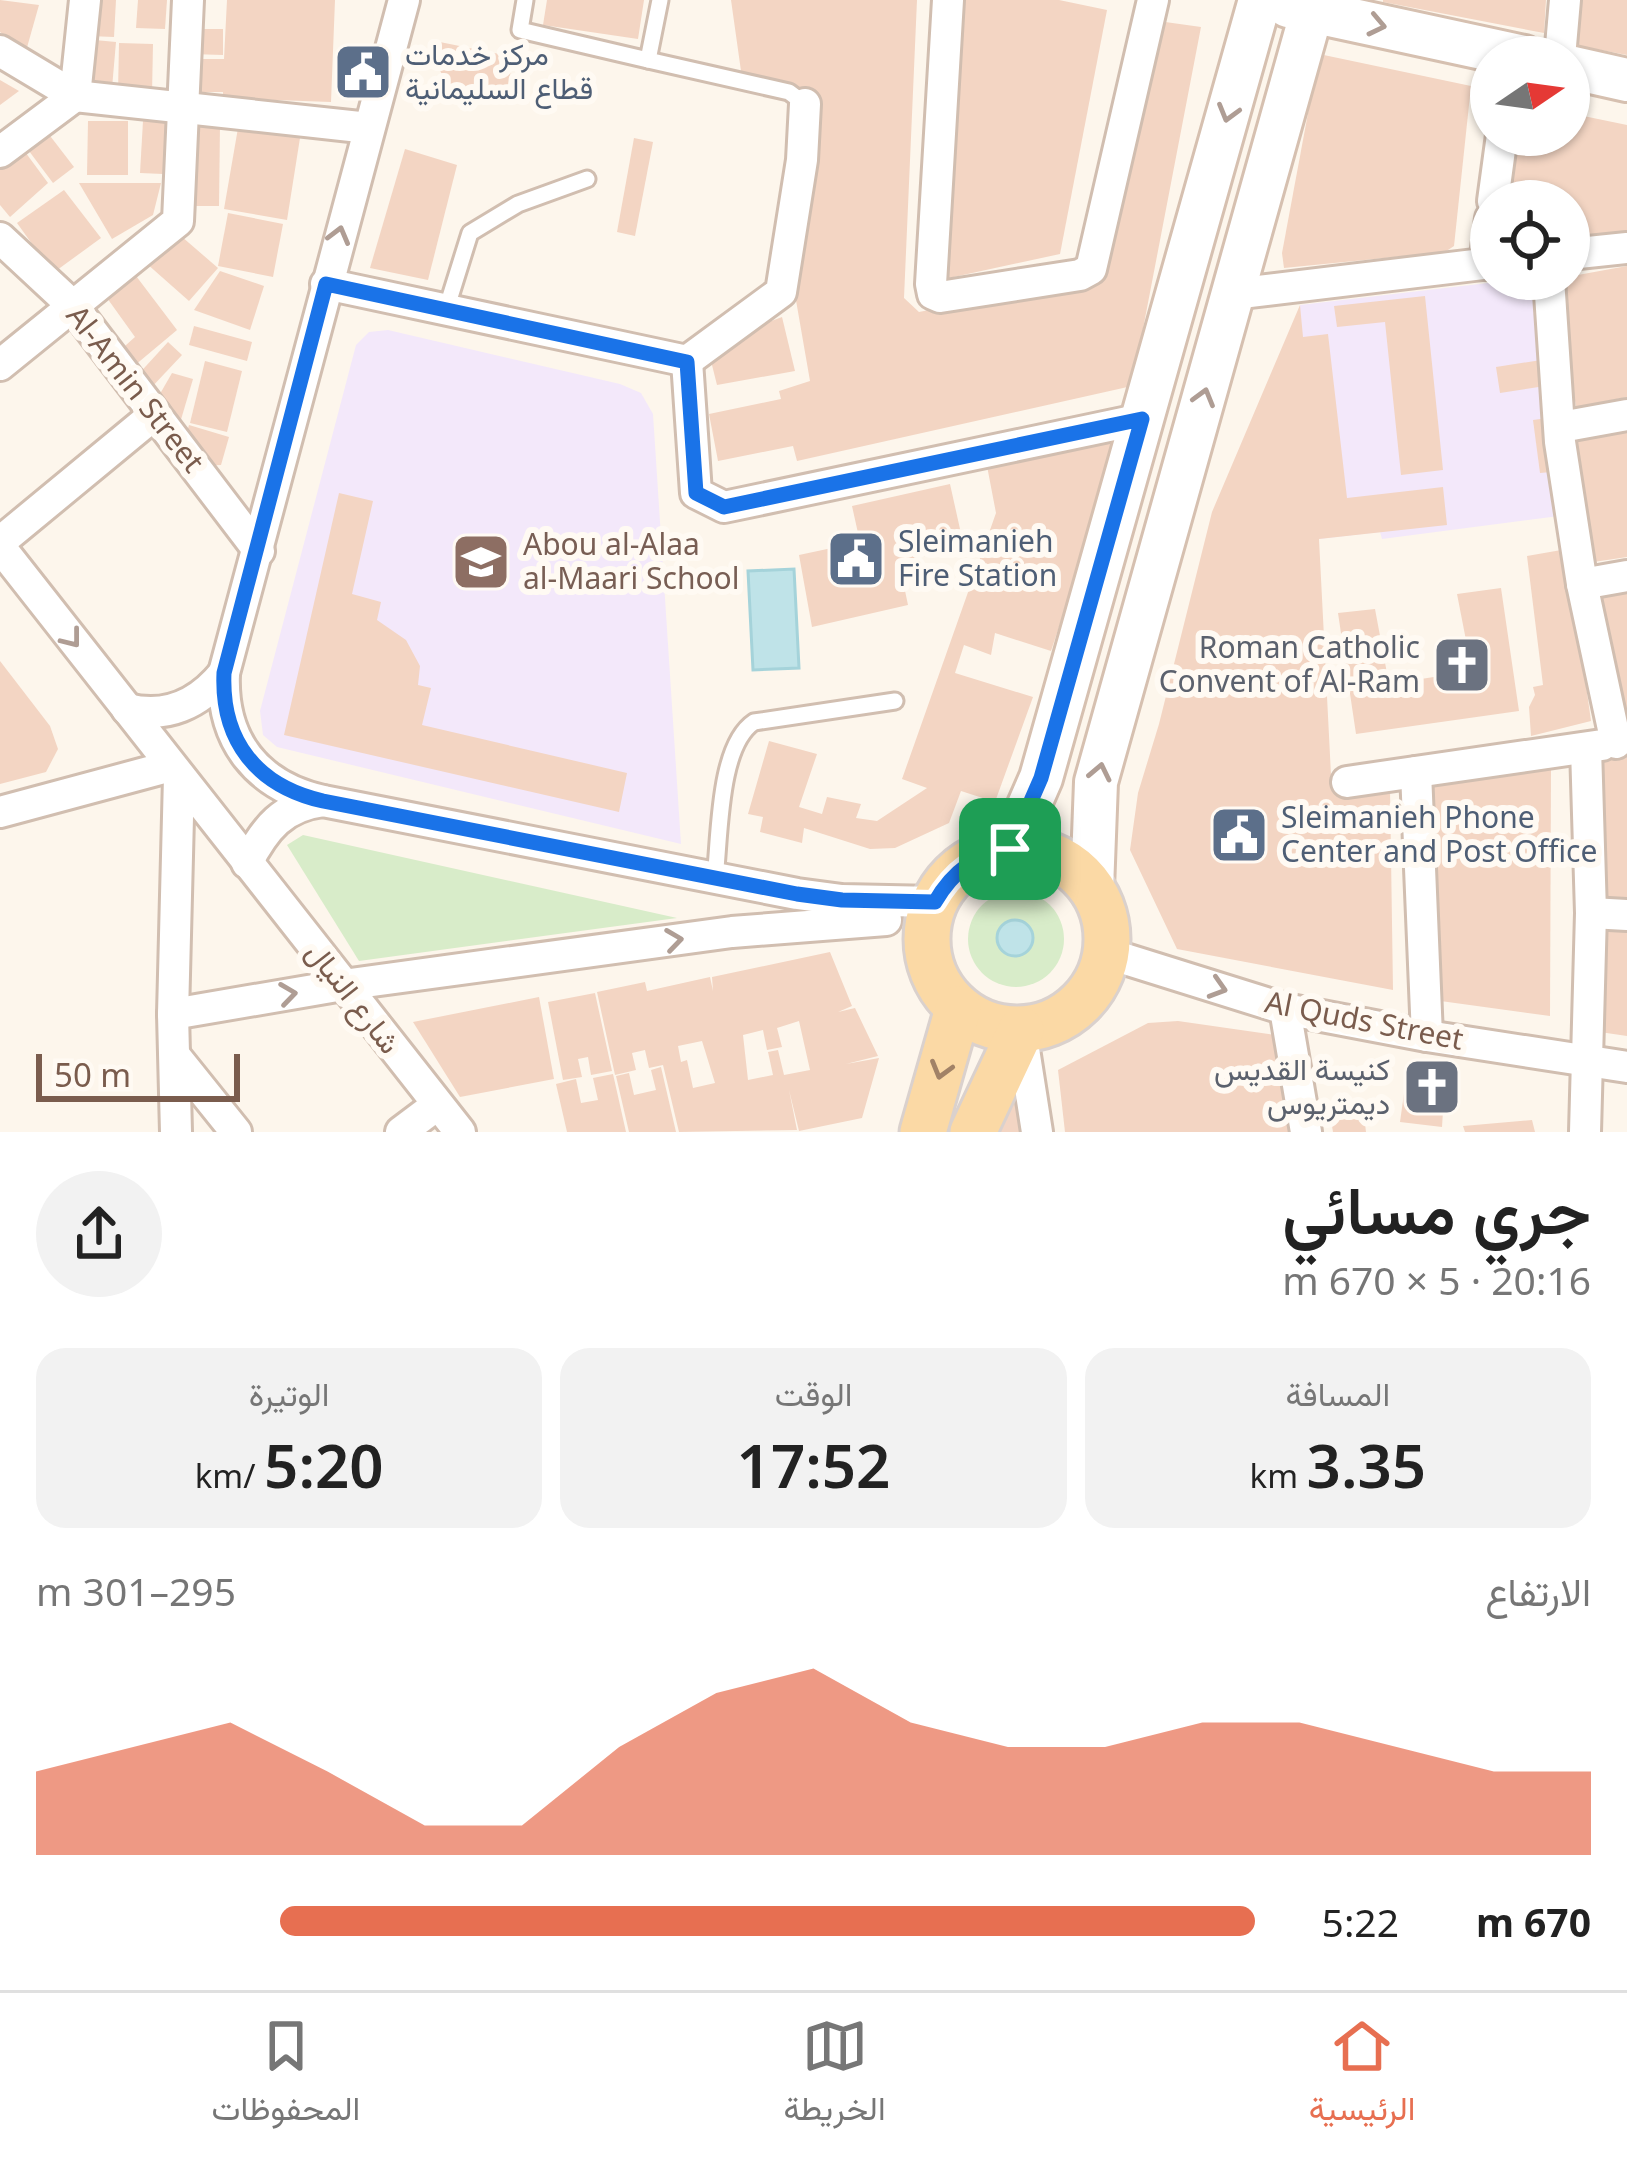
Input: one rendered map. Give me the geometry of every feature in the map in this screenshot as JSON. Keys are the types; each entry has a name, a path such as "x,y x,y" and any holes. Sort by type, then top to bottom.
{"main road":[{"path":"1010,849 1041,778 1262,0 1313,6 1470,44"},
{"path":"1091,889 1096,782 1313,6"},
{"path":"1590,72 1627,80"},
{"path":"1010,849 1041,852 1069,866 1091,889 1105,919 1106,953 1100,977 1069,1014 1021,1030 988,1025 958,1009 942,990 931,968 927,944 932,910 945,885 973,860 1010,849"},
{"path":"923,1132 958,1009"},
{"path":"973,1132 1021,1030"}],"street":[{"path":"0,152 75,96 85,0"},
{"path":"0,365 178,221 188,0"},
{"path":"404,0 224,673 223,699 238,748 254,768 298,796 715,878 932,910"},
{"path":"948,0 931,284 933,294 940,297 1080,275 1091,268 1153,0"},
{"path":"1562,36 1565,0"},
{"path":"0,52 75,96 369,128"},
{"path":"326,284 687,362 781,292 802,160 805,104"},
{"name":"Al-Amin Street","path":"0,238 72,305 259,550"},
{"path":"1590,252 1627,248"},
{"path":"1233,294 1470,265"},
{"path":"1552,300 1560,442 1610,744 1592,914 1585,1132"},
{"path":"687,362 696,493 724,507 1142,419"},
{"path":"0,545 155,414"},
{"path":"1562,427 1627,415"},
{"name":"شارع النيال","path":"0,545 460,1132"},
{"path":"1582,584 1627,576"},
{"path":"127,710 144,714 180,707 197,699 224,673"},
{"path":"1347,782 1610,744"},
{"path":"0,812 175,772 176,1132"},
{"path":"1416,772 1427,1036"},
{"path":"247,863 277,818 307,803 323,801"},
{"path":"173,1014 343,985 932,910"},
{"path":"1592,914 1627,915"},
{"name":"Al Quds Street","path":"1106,953 1286,1009 1627,1066"},
{"path":"1286,1009 1306,1132"},
{"path":"1021,1030 1037,1132"},
{"path":"175,1056 236,1132"},
{"path":"401,1132 437,1105"}],"lane":[{"path":"525,0 520,30 789,92 805,104"},
{"path":"648,60 660,0"},
{"path":"446,310 470,232 518,204 587,179"},
{"path":"715,878 729,759 743,730 754,722 896,700"}],"shaded area":[{"path":"1470,285 1470,300 1540,300 1567,515 1382,539 1380,532 1319,539 1296,338 1300,305"},
{"name":"Abou al-Alaa al-Maari School","path":"388,330 620,384 641,393 653,414 681,844 277,747 263,735 260,711 356,345 369,332"}],"green space":[{"path":"303,835 677,918 359,961 287,845"},
{"path":"1016,891 1034,894 1050,905 1061,921 1061,957 1050,973 1034,984 1016,987 998,984 982,973 971,957 968,939 971,921 982,905 998,894"}],"water":[{"path":"794,569 799,668 753,670 748,571"},
{"path":"1015,920 1028,925 1033,938 1028,951 1015,956 1002,951 997,938 1002,925"}],"building":[{"path":"0,0 39,5 26,51 0,32"},
{"path":"91,0 116,0 114,37 89,36"},
{"path":"138,0 167,0 165,29 136,28"},
{"path":"227,0 335,0 331,102 223,98 223,92 192,92 192,59 224,59"},
{"path":"547,0 644,0 638,39 543,25"},
{"path":"731,0 917,0 904,298 919,312 1087,279 1151,20 1201,27 1132,386 797,461 793,446 718,461 709,414 781,399 779,391 810,381 789,260 794,88 741,71"},
{"path":"953,0 1059,0 1107,10 1060,254 940,280"},
{"path":"1546,0 1544,33 1383,2"},
{"path":"1578,0 1627,0 1627,55 1590,48 1590,36 1576,36"},
{"path":"190,29 223,29 223,55 190,54"},
{"path":"84,39 116,42 112,88 81,86"},
{"path":"435,41 514,57 505,98 446,83 437,64 429,61"},
{"path":"119,43 153,44 152,94 118,93"},
{"path":"1319,54 1470,86 1454,246 1445,252 1284,268 1282,253"},
{"path":"0,80 19,91 0,105"},
{"path":"1590,117 1627,125 1627,232 1590,237 1590,180 1500,180 1502,156 1590,156"},
{"path":"88,121 128,121 128,175 87,175"},
{"path":"143,121 166,122 163,174 140,173"},
{"path":"186,124 220,124 219,206 185,206"},
{"path":"44,128 74,167 53,183 23,143"},
{"path":"238,128 300,138 287,220 224,209"},
{"path":"634,138 653,142 635,236 617,232"},
{"path":"20,145 48,183 10,217 0,205 0,160"},
{"path":"405,149 457,165 428,280 370,268"},
{"path":"79,183 161,183 153,215 112,239"},
{"path":"64,190 101,238 53,273 17,223"},
{"path":"228,213 283,224 273,277 218,266"},
{"path":"174,230 218,268 189,301 146,263"},
{"path":"1627,266 1627,397 1576,407 1559,300 1590,300 1590,273"},
{"path":"130,268 177,330 128,371 116,354 135,337 102,291"},
{"path":"220,271 264,286 250,330 194,310"},
{"path":"1425,296 1443,470 1401,475 1385,322 1337,327 1334,306"},
{"path":"1300,305 1303,337 1328,334 1347,498 1443,487 1447,525 1319,539 1331,775 1341,797 1390,789 1393,990 1177,949 1130,850 1138,793 1212,512"},
{"path":"782,317 795,371 717,385 711,361 726,338"},
{"path":"194,326 252,342 247,361 189,345"},
{"path":"168,342 182,355 149,390 135,378"},
{"path":"1541,360 1545,386 1500,393 1496,367"},
{"path":"205,361 242,371 227,432 190,423"},
{"path":"172,373 193,379 177,433 153,406"},
{"path":"1555,417 1562,471 1540,473 1533,420"},
{"path":"189,425 229,437 221,465 201,466 183,445"},
{"path":"1627,429 1627,557 1587,563 1560,442"},
{"path":"1122,437 1051,651 995,633 991,655 964,645 955,673 1033,697 995,802 961,791 949,823 895,848 870,849 804,828 802,843 760,832 763,817 748,814 769,741 817,754 799,807 822,814 827,797 861,804 856,818 877,821 927,788 902,779 996,513 987,466"},
{"name":"Sleimanieh Fire Station","path":"950,484 964,547 899,562 908,605 812,627 799,555 860,542 852,506"},
{"path":"339,493 373,501 352,594 381,602 377,620 406,640 420,666 418,685 431,688 422,725 627,773 619,812 284,735"},
{"path":"1567,549 1591,721 1531,736 1533,687 1543,685 1527,556"},
{"path":"1501,588 1519,711 1356,734 1338,613 1375,609 1389,684 1472,671 1457,594"},
{"path":"1627,588 1627,725 1590,594"},
{"path":"0,661 50,726 58,749 46,772 0,784"},
{"path":"1627,756 1627,905 1597,905 1594,760"},
{"path":"1551,769 1550,1016 1426,999 1417,786"},
{"path":"1595,925 1627,927 1627,1036 1593,1031"},
{"path":"830,952 852,1006 838,1012 855,1008 878,1056 846,1064 879,1058 862,1118 799,1131 789,1090 797,1130 679,1132 663,1065 649,1068 645,1050 632,1053 636,1070 615,1075 597,992 645,982 647,991 710,977 713,991 712,977","holes":["799,1021 810,1070 784,1075 778,1050 768,1052 773,1075 748,1080 743,1035 763,1030 767,1050 782,1047 777,1028","702,1041 715,1083 693,1088 687,1060 681,1062 678,1046"]},
{"path":"595,993 612,1071 591,1075 588,1057 578,1059 582,1077 563,1080 548,1002"},
{"path":"539,997 554,1079 460,1097 413,1022"},
{"path":"1178,1021 1276,1035 1296,1132 1065,1132 1058,1070 1148,1023"},
{"path":"661,1067 676,1132 629,1132 616,1076 629,1073 634,1095 656,1090 651,1070"},
{"path":"1407,1072 1445,1079 1442,1127 1400,1122"},
{"path":"613,1074 626,1132 567,1132 556,1084 576,1079 581,1103 598,1100 593,1078"},
{"path":"1017,1100 1022,1132 993,1132 995,1106"},
{"path":"1364,1115 1366,1132 1333,1132 1331,1120"},
{"path":"1532,1120 1535,1132 1465,1132 1463,1126"}],"place":[{"name":"مركز خدمات قطاع السليمانية","path":"363,72"},
{"name":"Sleimanieh Fire Station","path":"856,559"},
{"name":"Abou al-Alaa al-Maari School","path":"481,562"},
{"name":"Roman Catholic Convent of Al-Ram","path":"1462,665"},
{"name":"Sleimanieh Phone Center and Post Office","path":"1239,835"},
{"name":"كنيسة القديس ديمتريوس","path":"1432,1087"}],"route":[{"path":"326,284 687,362 696,493 724,507 1142,419 1041,778 1010,849 973,860 945,885 935,902 842,900 298,796 254,768 238,748 228,724 224,673 326,284"}]}
